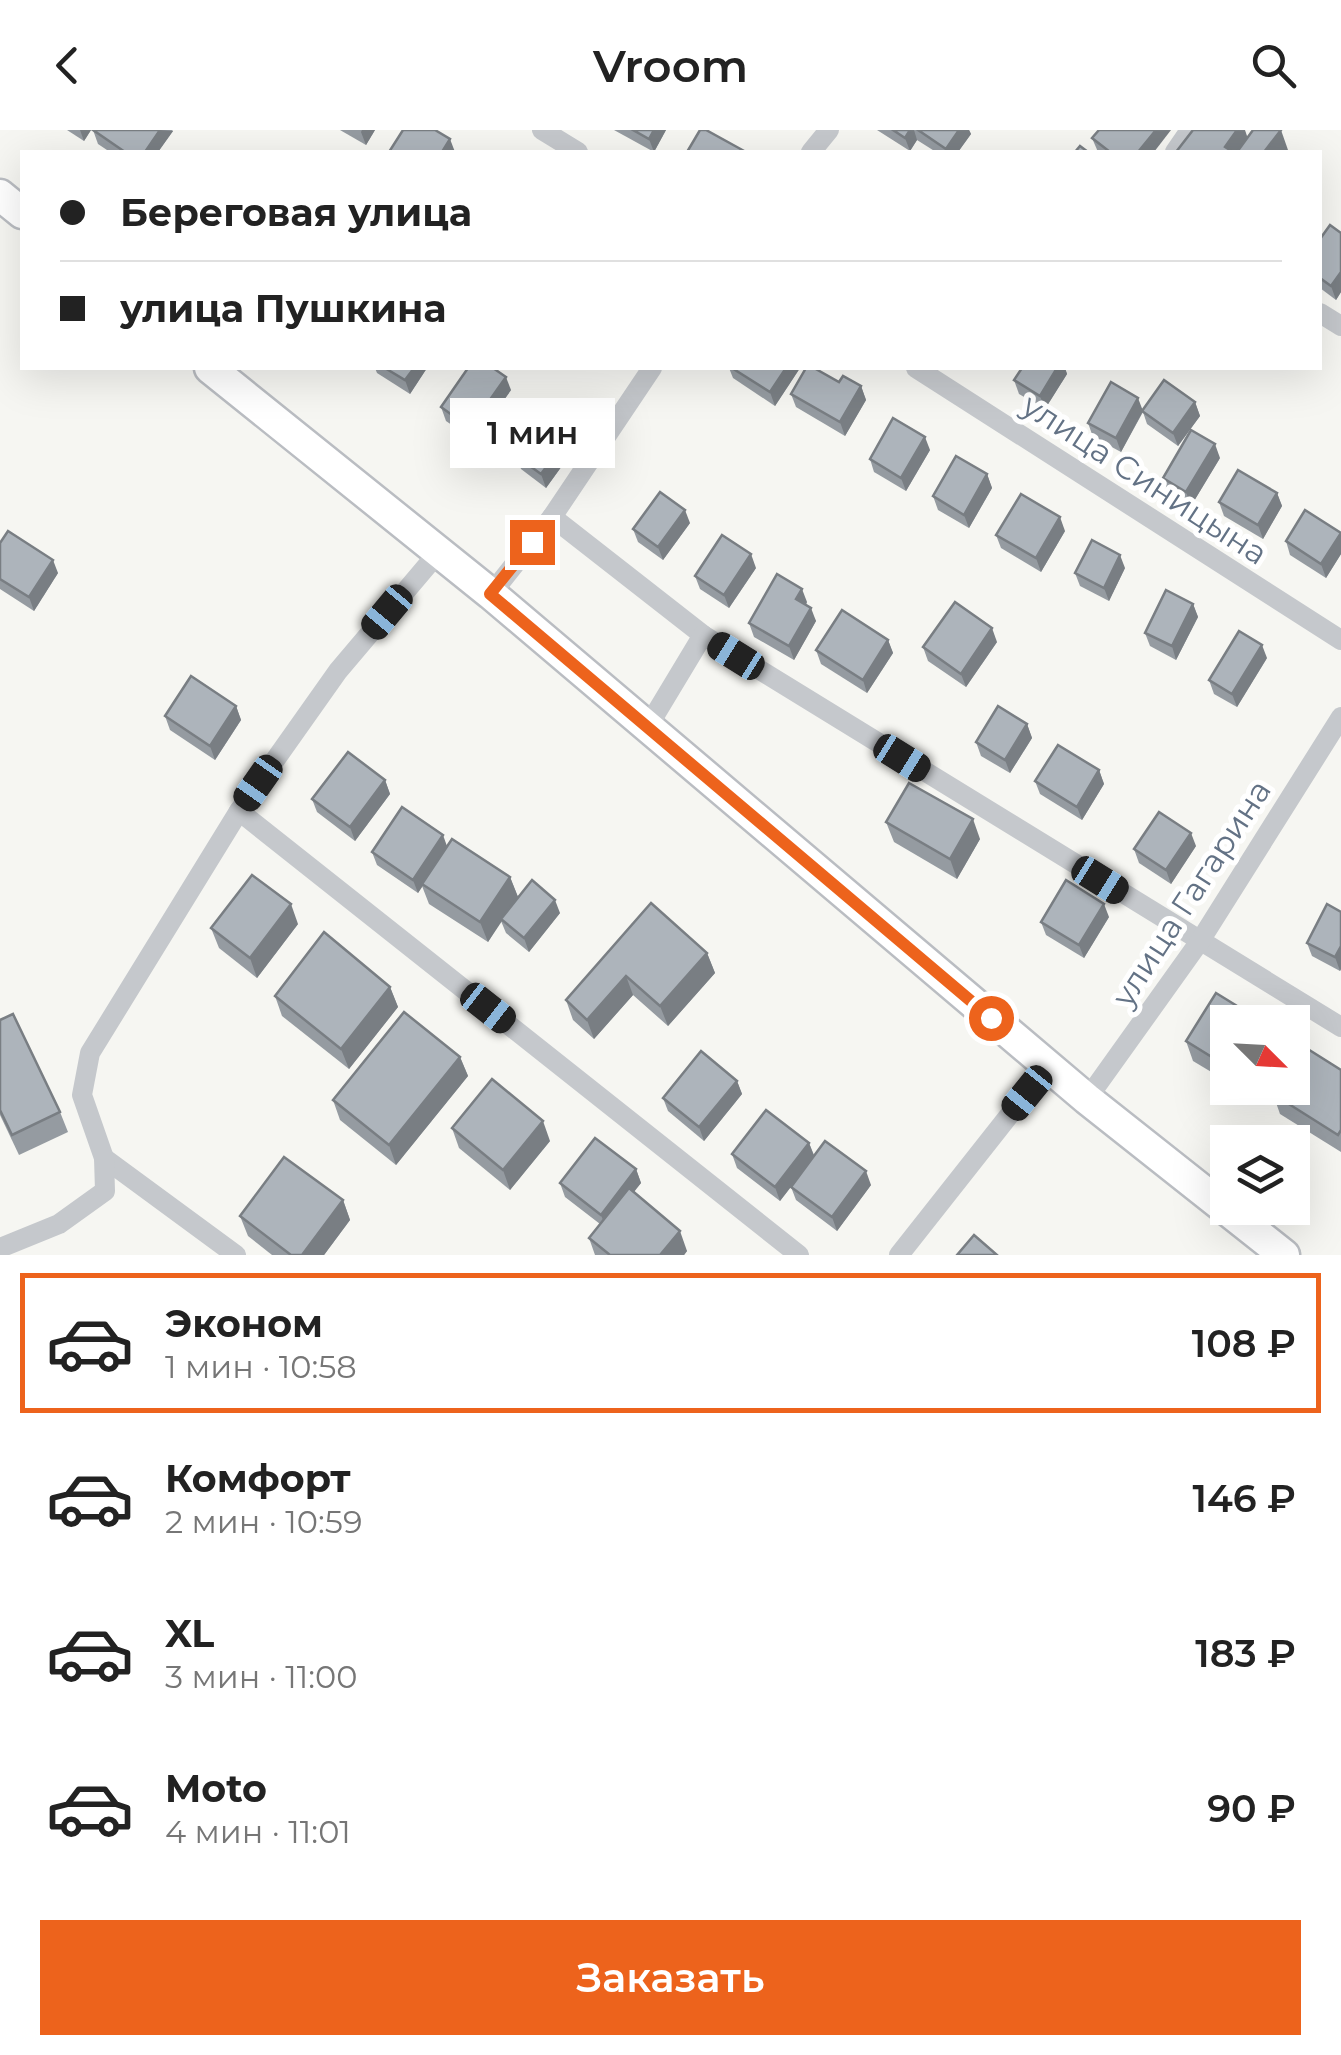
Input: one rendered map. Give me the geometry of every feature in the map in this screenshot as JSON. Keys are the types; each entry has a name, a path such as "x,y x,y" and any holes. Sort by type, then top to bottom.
{"main road":[{"path":"0,195 20,211"},
{"path":"212,370 490,594 1087,1099 1284,1255"}],"street":[{"path":"542,130 575,150"},
{"path":"812,150 829,130"},
{"path":"490,594 552,516 651,370"},
{"name":"улица Синицына","path":"919,370 1341,640"},
{"path":"552,516 703,636 1341,1027"},
{"path":"0,1248 58,1224 105,1191 104,1158 82,1095 90,1054 239,811 338,671 437,554"},
{"path":"646,728 703,636"},
{"name":"улица Гагарина","path":"1087,1099 1200,940 1341,717"},
{"path":"239,811 800,1255"},
{"path":"899,1255 1048,1066"},
{"path":"104,1158 236,1255"}],"building":[{"path":"93,130 160,130 146,150 122,150"},
{"path":"403,130 435,130 450,139 443,150 390,150"},
{"path":"633,130 654,130 649,139"},
{"path":"700,130 706,130 742,150 688,150"},
{"path":"893,130 910,130 905,138"},
{"path":"918,130 959,130 946,149"},
{"path":"1099,130 1156,130 1140,150 1107,150 1092,138"},
{"path":"1193,130 1237,130 1225,147 1230,150 1178,150"},
{"path":"1253,130 1281,130 1266,150 1238,150"},
{"path":"1330,225 1341,233 1341,272 1331,286 1322,279 1322,236"},
{"path":"388,370 412,370 405,380"},
{"path":"467,370 496,370 506,377 470,428 441,407"},
{"path":"735,370 785,370 770,392"},
{"path":"805,370 818,370 839,382 843,376 861,386 840,422 791,394"},
{"path":"1021,370 1056,370 1040,396 1014,380"},
{"path":"1164,380 1195,402 1173,433 1142,411"},
{"path":"1111,382 1138,398 1116,438 1088,423"},
{"path":"550,409 575,428 541,474 516,456"},
{"path":"893,418 925,437 901,478 870,459"},
{"path":"1191,430 1215,444 1186,492 1163,478"},
{"path":"956,456 987,474 964,515 933,496"},
{"path":"1238,470 1277,493 1258,525 1219,502"},
{"path":"660,492 685,510 658,547 633,529"},
{"path":"1021,494 1060,517 1036,558 996,535"},
{"path":"1305,510 1341,533 1321,564 1286,541"},
{"path":"8,531 53,560 29,597 0,579 0,543"},
{"path":"722,535 751,554 724,595 695,576"},
{"path":"1092,540 1120,555 1104,588 1075,573"},
{"path":"777,574 802,589 796,599 811,608 789,646 749,623"},
{"path":"1166,590 1193,604 1172,646 1145,633"},
{"path":"955,602 992,628 961,674 923,647"},
{"path":"842,610 888,640 863,680 816,650"},
{"path":"1239,631 1262,645 1232,694 1209,680"},
{"path":"191,676 236,706 210,746 165,716"},
{"path":"998,706 1027,724 1005,760 976,742"},
{"path":"1058,745 1099,770 1077,807 1035,781"},
{"path":"348,752 385,780 350,827 312,799"},
{"path":"909,783 973,819 950,859 886,822"},
{"path":"402,807 443,835 413,880 372,852"},
{"path":"1159,812 1191,833 1166,870 1134,849"},
{"path":"452,839 510,877 480,922 422,884"},
{"path":"252,875 291,904 250,958 211,928"},
{"path":"532,880 555,900 524,938 501,919"},
{"path":"1066,880 1104,904 1079,945 1041,922"},
{"path":"651,903 707,953 660,1006 626,976 587,1020 566,1000"},
{"path":"1327,904 1341,912 1341,946 1335,957 1307,943"},
{"path":"324,932 390,987 341,1049 275,996"},
{"path":"1216,993 1235,1005 1210,1005 1210,1056 1186,1041"},
{"path":"404,1012 460,1057 389,1145 333,1100"},
{"path":"13,1014 60,1112 12,1135 0,1110 0,1020"},
{"path":"1310,1050 1341,1070 1338,1135 1290,1105 1310,1105"},
{"path":"701,1051 737,1081 699,1127 663,1098"},
{"path":"492,1079 543,1121 503,1170 452,1128"},
{"path":"766,1110 809,1143 775,1187 732,1154"},
{"path":"595,1138 636,1169 601,1215 560,1183"},
{"path":"825,1141 866,1171 832,1217 791,1187"},
{"path":"284,1157 343,1200 302,1255 291,1255 240,1216"},
{"path":"629,1188 680,1231 660,1255 610,1255 589,1238"},
{"path":"974,1235 997,1255 957,1255"}],"route":[{"path":"532,542 490,594 991,1018"}]}
